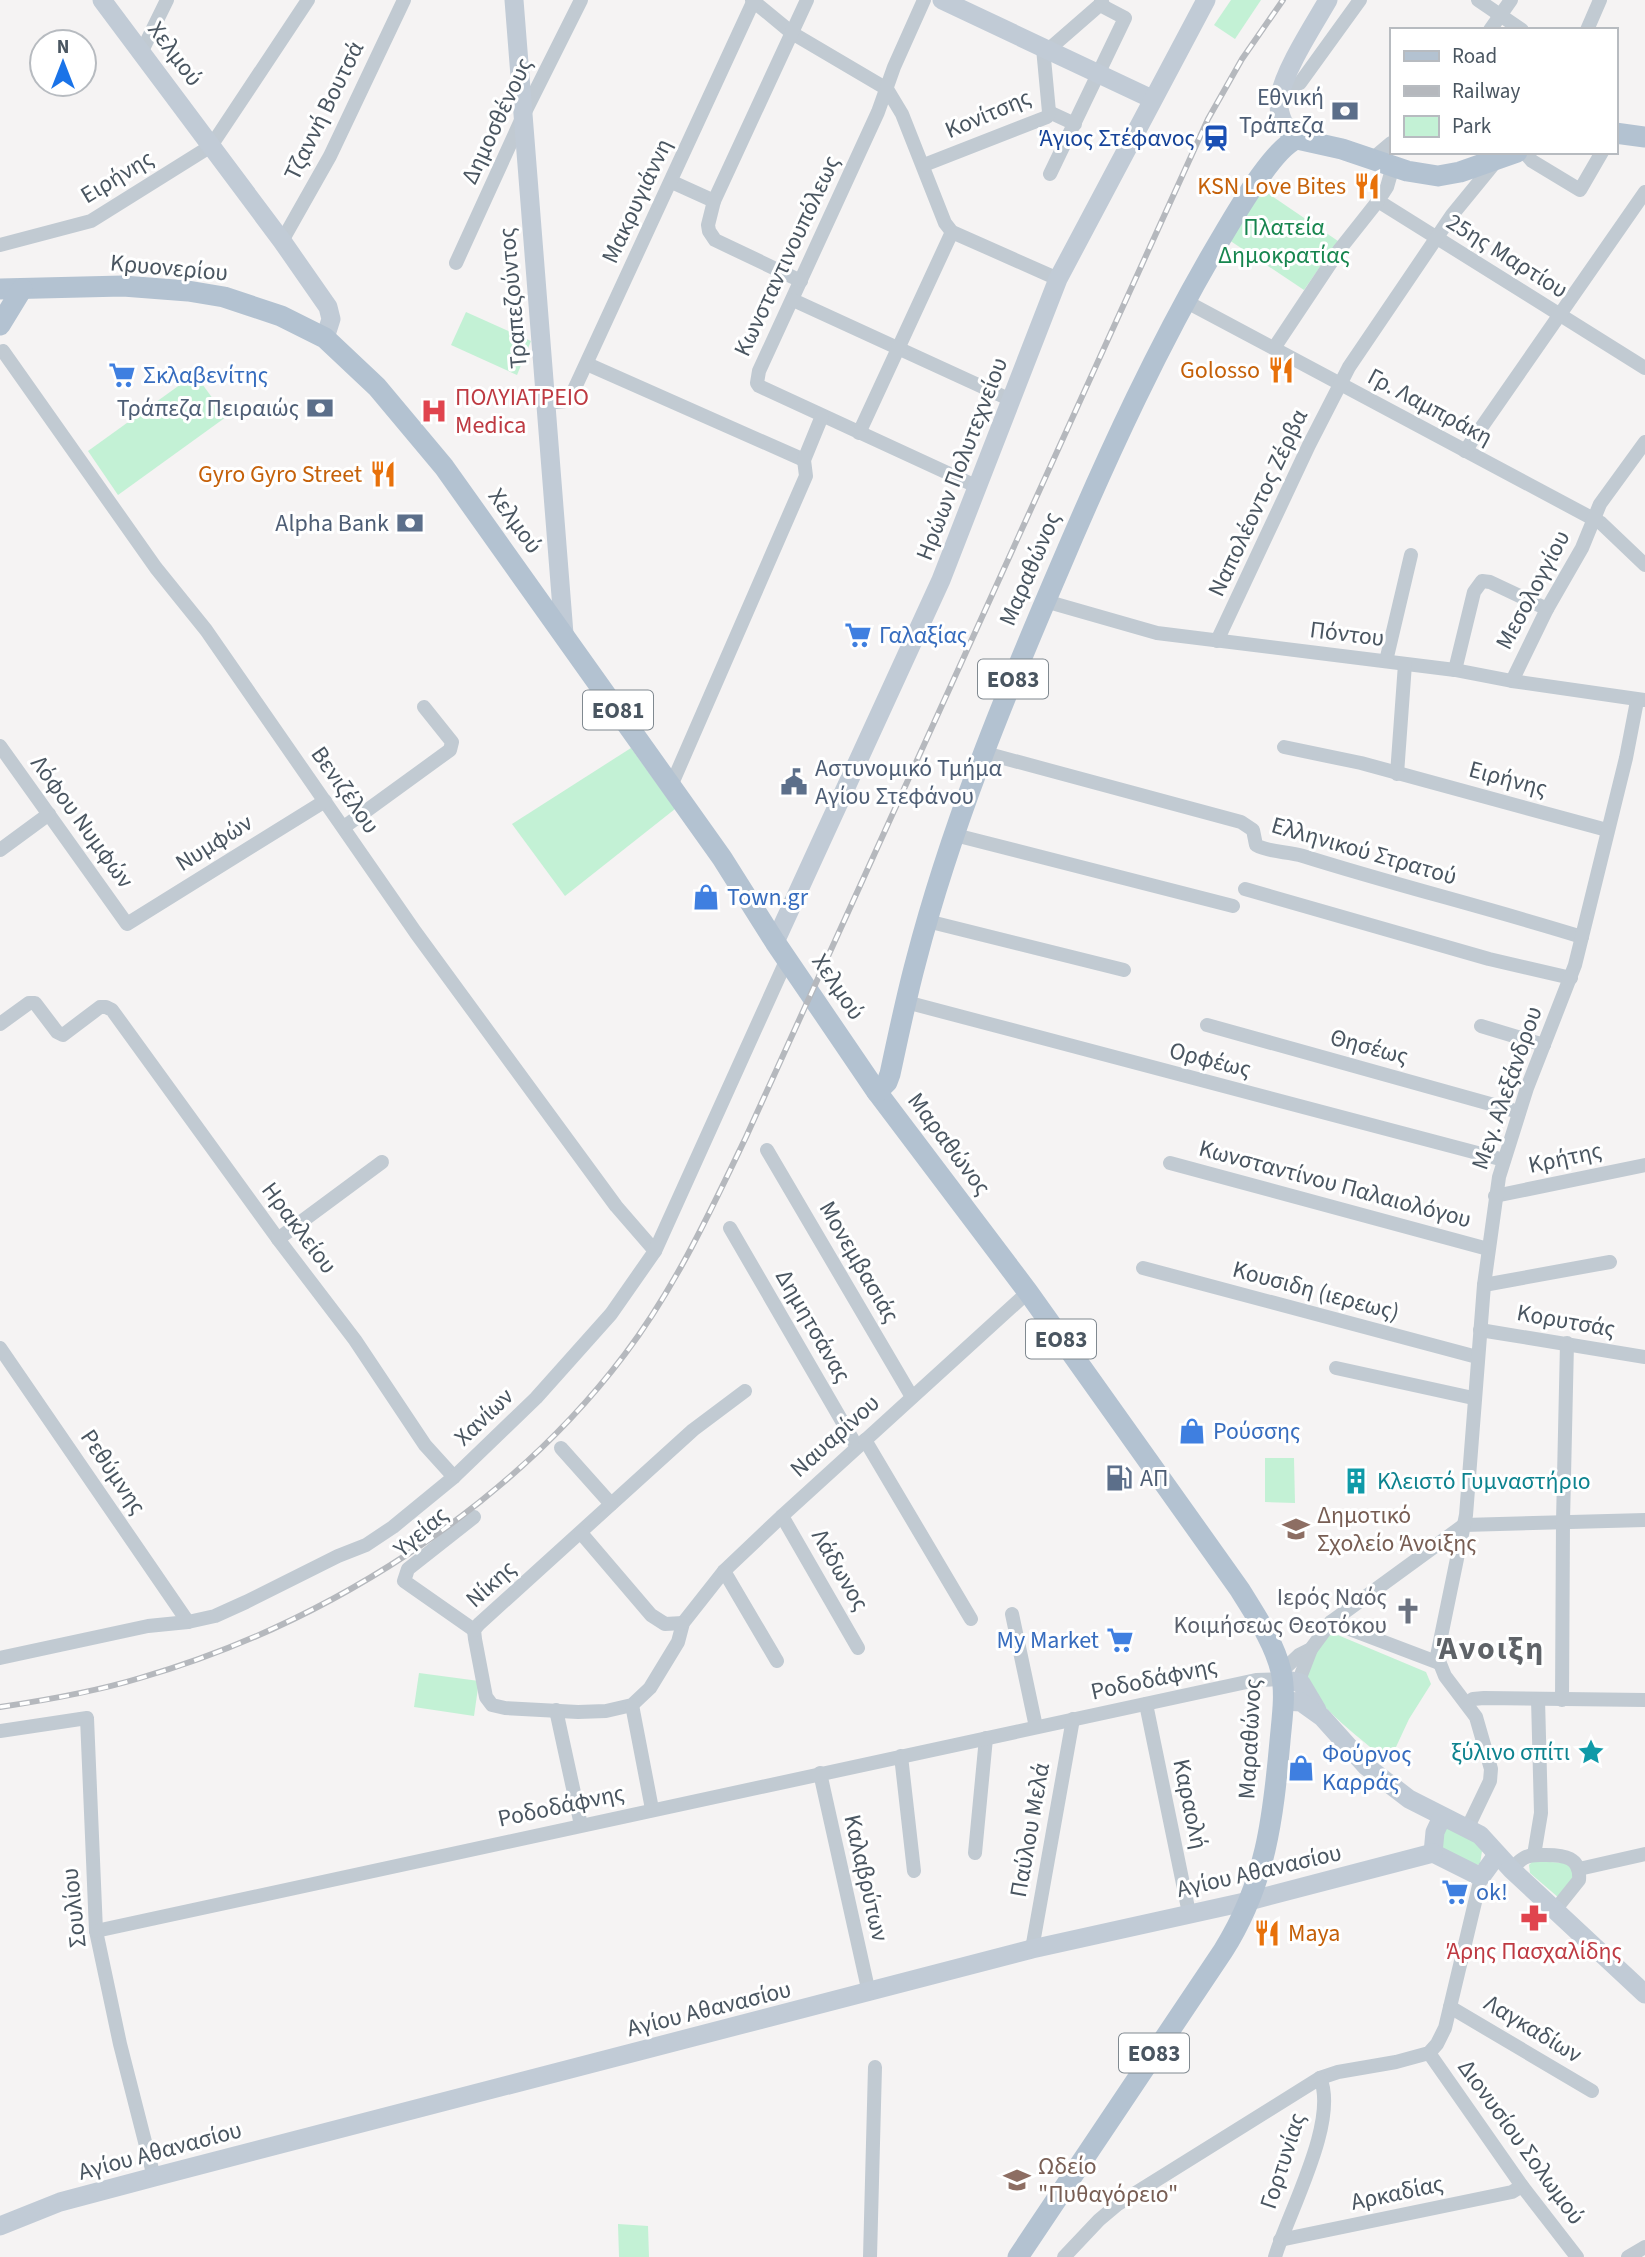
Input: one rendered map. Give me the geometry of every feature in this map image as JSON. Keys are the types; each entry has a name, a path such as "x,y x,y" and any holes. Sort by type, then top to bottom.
{"main road":[{"path":"1617,133 1645,137"},
{"path":"1294,140 1306,139 1393,166 1438,176 1460,172 1506,155"},
{"name":"Μαραθώνος","path":"1018,2257 1223,1951 1249,1901 1263,1862 1271,1821 1283,1701 1288,1678 1240,1590 1028,1292 877,1092 887,1083 890,1074 927,921 955,835 1045,601 1092,493 1185,301 1256,182 1294,140"},
{"name":"Κρυονερίου","path":"0,289 123,286 188,290 256,306 325,338"},
{"path":"0,325 22,289"},
{"name":"Χελμού","path":"325,338 376,387 444,467 722,858 877,1092"}],"street":[{"name":"Χελμού","path":"102,0 282,241 331,313 325,338"},
{"path":"141,53 167,0"},
{"path":"211,146 308,0"},
{"name":"Τζαννή Βουτσά","path":"282,241 330,156 404,0"},
{"name":"Τραπεζούντος","path":"514,0 564,634"},
{"name":"Δημοσθένους","path":"456,263 523,116 581,0"},
{"path":"753,0 792,33 887,89 902,114 924,165 944,223 952,232 1058,279"},
{"name":"Μακρυγιάννη","path":"546,403 566,401 573,392 672,182 753,0"},
{"path":"801,281 713,239 708,225 714,201 807,0"},
{"name":"Κωνσταντινουπόλεως","path":"924,0 878,111 759,371 757,383 822,416 978,487"},
{"path":"942,0 1152,99"},
{"name":"Ηρώων Πολυτεχνείου","path":"786,958 941,580 1058,279 1206,0"},
{"path":"1294,140 1287,131 1279,100 1296,58 1328,0"},
{"path":"1283,88 1300,83 1360,0"},
{"path":"1478,0 1519,28"},
{"path":"1491,28 1511,0"},
{"path":"1588,28 1600,0"},
{"path":"1045,49 1101,1 1108,10 1125,18 1051,174"},
{"name":"Κονίτσης","path":"924,165 1045,118 1049,112 1045,49"},
{"path":"1049,112 1074,124"},
{"path":"1372,159 1390,144"},
{"name":"Ειρήνης","path":"0,245 91,221 211,146"},
{"path":"1526,154 1532,161 1580,190 1601,154"},
{"name":"Ναπολέοντος Ζέρβα","path":"1217,641 1339,384 1461,203 1506,155"},
{"path":"1274,348 1320,278 1378,201 1387,187 1393,166"},
{"path":"672,182 714,201"},
{"path":"1465,451 1645,192"},
{"name":"25ης Μαρτίου","path":"1378,201 1645,368"},
{"path":"859,433 952,232"},
{"path":"793,300 1011,400"},
{"name":"Γρ. Λαμπράκη","path":"1185,301 1594,519 1645,565"},
{"name":"Βενιζέλου","path":"0,333 2,349 156,568 206,630 416,933 608,1195 655,1251"},
{"path":"587,363 804,460"},
{"path":"671,786 806,476 804,460 822,416"},
{"name":"Μεσολογγίου","path":"1512,681 1547,609 1582,548 1600,504 1645,442"},
{"path":"1386,661 1411,555"},
{"path":"1455,670 1474,592 1482,581 1490,582 1547,609"},
{"name":"Πόντου","path":"1045,601 1157,633 1455,670 1641,700"},
{"path":"1397,774 1405,664"},
{"name":"Μεγ. Αλεξάνδρου","path":"1438,1663 1437,1645 1465,1525 1473,1398 1495,1196 1519,1112 1571,978 1641,700"},
{"path":"344,827 450,750 452,742 424,707"},
{"name":"Λόφου Νυμφών","path":"0,746 127,924"},
{"name":"Ειρήνης","path":"1284,747 1335,757 1607,830"},
{"name":"Ελληνικού Στρατού","path":"985,753 1241,822 1253,830 1256,845 1266,850 1298,855 1387,883 1582,937"},
{"name":"Νυμφών","path":"127,924 325,801"},
{"path":"0,850 49,814"},
{"path":"955,835 1233,906"},
{"path":"1245,889 1489,959 1571,978"},
{"path":"927,921 1124,970"},
{"name":"Χανίων","path":"0,1658 148,1626 215,1616 366,1545 393,1527 454,1477 536,1398 584,1347 634,1284 655,1251 786,958"},
{"name":"Ορφέως","path":"906,1002 1504,1160"},
{"name":"Ηρακλείου","path":"0,1024 29,1003 35,1003 57,1032 63,1035 100,1007 112,1010 278,1239 355,1340 425,1445 454,1477"},
{"name":"Θησέως","path":"1207,1025 1519,1112"},
{"path":"1480,1026 1544,1045"},
{"name":"Μονεμβασιάς","path":"767,1150 912,1397"},
{"path":"278,1239 382,1162"},
{"name":"Κωνσταντίνου Παλαιολόγου","path":"1170,1163 1488,1249"},
{"name":"Κρήτης","path":"1495,1196 1645,1165"},
{"name":"Δημητσάνας","path":"730,1228 971,1619"},
{"path":"1484,1285 1610,1262"},
{"name":"Κουσιδη (ιερεως)","path":"1143,1268 1477,1357"},
{"name":"Ναυαρίνου","path":"682,1623 724,1572 782,1516 1028,1292"},
{"name":"Κορυτσάς","path":"1480,1329 1645,1357"},
{"path":"1562,1700 1567,1343"},
{"name":"Ρεθύμνης","path":"0,1348 188,1622"},
{"path":"1336,1368 1473,1398"},
{"name":"Νίκης","path":"632,1705 606,1711 505,1708 492,1704 486,1696 474,1630 693,1430 745,1391"},
{"path":"561,1448 611,1504"},
{"name":"Λάδωνος","path":"782,1516 858,1648"},
{"name":"Υγείας","path":"474,1517 408,1569 404,1581 474,1630"},
{"path":"1288,1678 1301,1675 1311,1649 1331,1622 1465,1525 1645,1520"},
{"path":"581,1533 652,1615 665,1623 682,1623 678,1642 650,1688 632,1705 652,1809"},
{"path":"724,1572 777,1661"},
{"path":"1012,1614 1036,1727"},
{"path":"1331,1622 1438,1663 1476,1717 1482,1731 1491,1774 1467,1829"},
{"path":"1288,1678 1299,1655 1311,1649"},
{"path":"1288,1678 1375,1774 1409,1799 1480,1835 1512,1870 1645,1994"},
{"name":"Ροδοδάφνης","path":"96,1931 1256,1680 1288,1678"},
{"path":"1467,1704 1473,1699 1484,1698 1645,1700"},
{"path":"1534,1855 1541,1813 1538,1699"},
{"path":"1283,1701 1304,1703 1321,1717"},
{"name":"Καραολή","path":"1146,1704 1189,1913"},
{"path":"556,1710 580,1825"},
{"name":"Σουλίου","path":"0,1731 87,1718 96,1931 120,2044 154,2177"},
{"name":"Παύλου Μελά","path":"1032,1949 1073,1719"},
{"path":"975,1853 986,1738"},
{"path":"901,1756 914,1871"},
{"name":"Καλαβρύτων","path":"820,1773 869,1993"},
{"path":"1442,1817 1435,1832 1433,1853 1481,1877"},
{"name":"Αγίου Αθανασίου","path":"0,2226 60,2202 154,2177 1032,1949 1249,1901 1433,1853"},
{"path":"1579,1868 1645,1854"},
{"path":"1064,2257 1118,2204 1320,2078 1429,2053 1445,2028 1481,1877 1497,1855"},
{"path":"1512,1870 1522,1859 1534,1855 1572,1859 1579,1868 1579,1880 1555,1910"},
{"name":"Λαγκαδίων","path":"1450,2007 1592,2091"},
{"name":"Διονυσίου Σολωμού","path":"1429,2053 1522,2186 1577,2257"},
{"path":"870,2257 875,2067"},
{"name":"Γορτυνίας","path":"1275,2257 1310,2166 1324,2113 1325,2091 1320,2078"},
{"name":"Αρκαδίας","path":"1280,2240 1512,2192 1522,2186"},
{"path":"1628,2257 1645,2247"}],"green space":[{"path":"1231,0 1261,0 1235,39 1214,25"},
{"name":"Πλατεία Δημοκρατίας","path":"1263,190 1338,241 1304,290 1229,240"},
{"path":"466,312 531,341 517,375 451,345"},
{"path":"195,374 226,417 118,495 88,451"},
{"path":"631,748 675,809 565,896 512,824"},
{"path":"1265,1458 1294,1458 1295,1503 1265,1502"},
{"path":"1333,1633 1426,1672 1431,1684 1409,1719 1389,1762 1328,1710 1309,1687 1306,1672 1311,1659"},
{"path":"419,1673 479,1681 474,1716 414,1707"},
{"path":"1446,1826 1474,1835 1482,1851 1480,1864 1444,1850 1440,1842"},
{"path":"1533,1861 1567,1863 1573,1869 1573,1885 1559,1898 1530,1873 1529,1865"},
{"path":"618,2224 648,2226 649,2257 619,2257"}],"railway":[{"path":"0,1707 140,1678 209,1655 277,1627 344,1593 408,1554 469,1510 526,1462 578,1410 625,1354 676,1276 746,1137 1208,119 1242,59 1283,0"}],"place":[{"name":"Εθνική Τράπεζα","path":"1345,111"},
{"name":"Άγιος Στέφανος","path":"1216,138"},
{"name":"KSN Love Bites","path":"1367,186"},
{"name":"Golosso","path":"1281,370"},
{"name":"Σκλαβενίτης","path":"122,375"},
{"name":"Τράπεζα Πειραιώς","path":"320,408"},
{"name":"ΠΟΛΥΙΑΤΡΕΙΟ Medica","path":"434,411"},
{"name":"Gyro Gyro Street","path":"383,474"},
{"name":"Alpha Bank","path":"410,523"},
{"name":"Γαλαξίας","path":"858,635"},
{"name":"Αστυνομικό Τμήμα Αγίου Στεφάνου","path":"794,782"},
{"name":"Town.gr","path":"706,897"},
{"name":"Ρούσσης","path":"1192,1431"},
{"name":"ΑΠ","path":"1119,1478"},
{"name":"Κλειστό Γυμναστήριο","path":"1356,1481"},
{"name":"Δημοτικό Σχολείο Άνοιξης","path":"1296,1529"},
{"name":"Ιερός Ναός Κοιμήσεως Θεοτόκου","path":"1408,1611"},
{"name":"My Market","path":"1120,1640"},
{"name":"ξύλινο σπίτι","path":"1591,1752"},
{"name":"Φούρνος Καρράς","path":"1301,1768"},
{"name":"ok!","path":"1455,1892"},
{"name":"Άρης Πασχαλίδης","path":"1534,1918"},
{"name":"Maya","path":"1267,1933"},
{"name":"Ωδείο \"Πυθαγόρειο\"","path":"1017,2180"}],"district":[{"name":"Άνοιξη","path":"1491,1649"}]}
